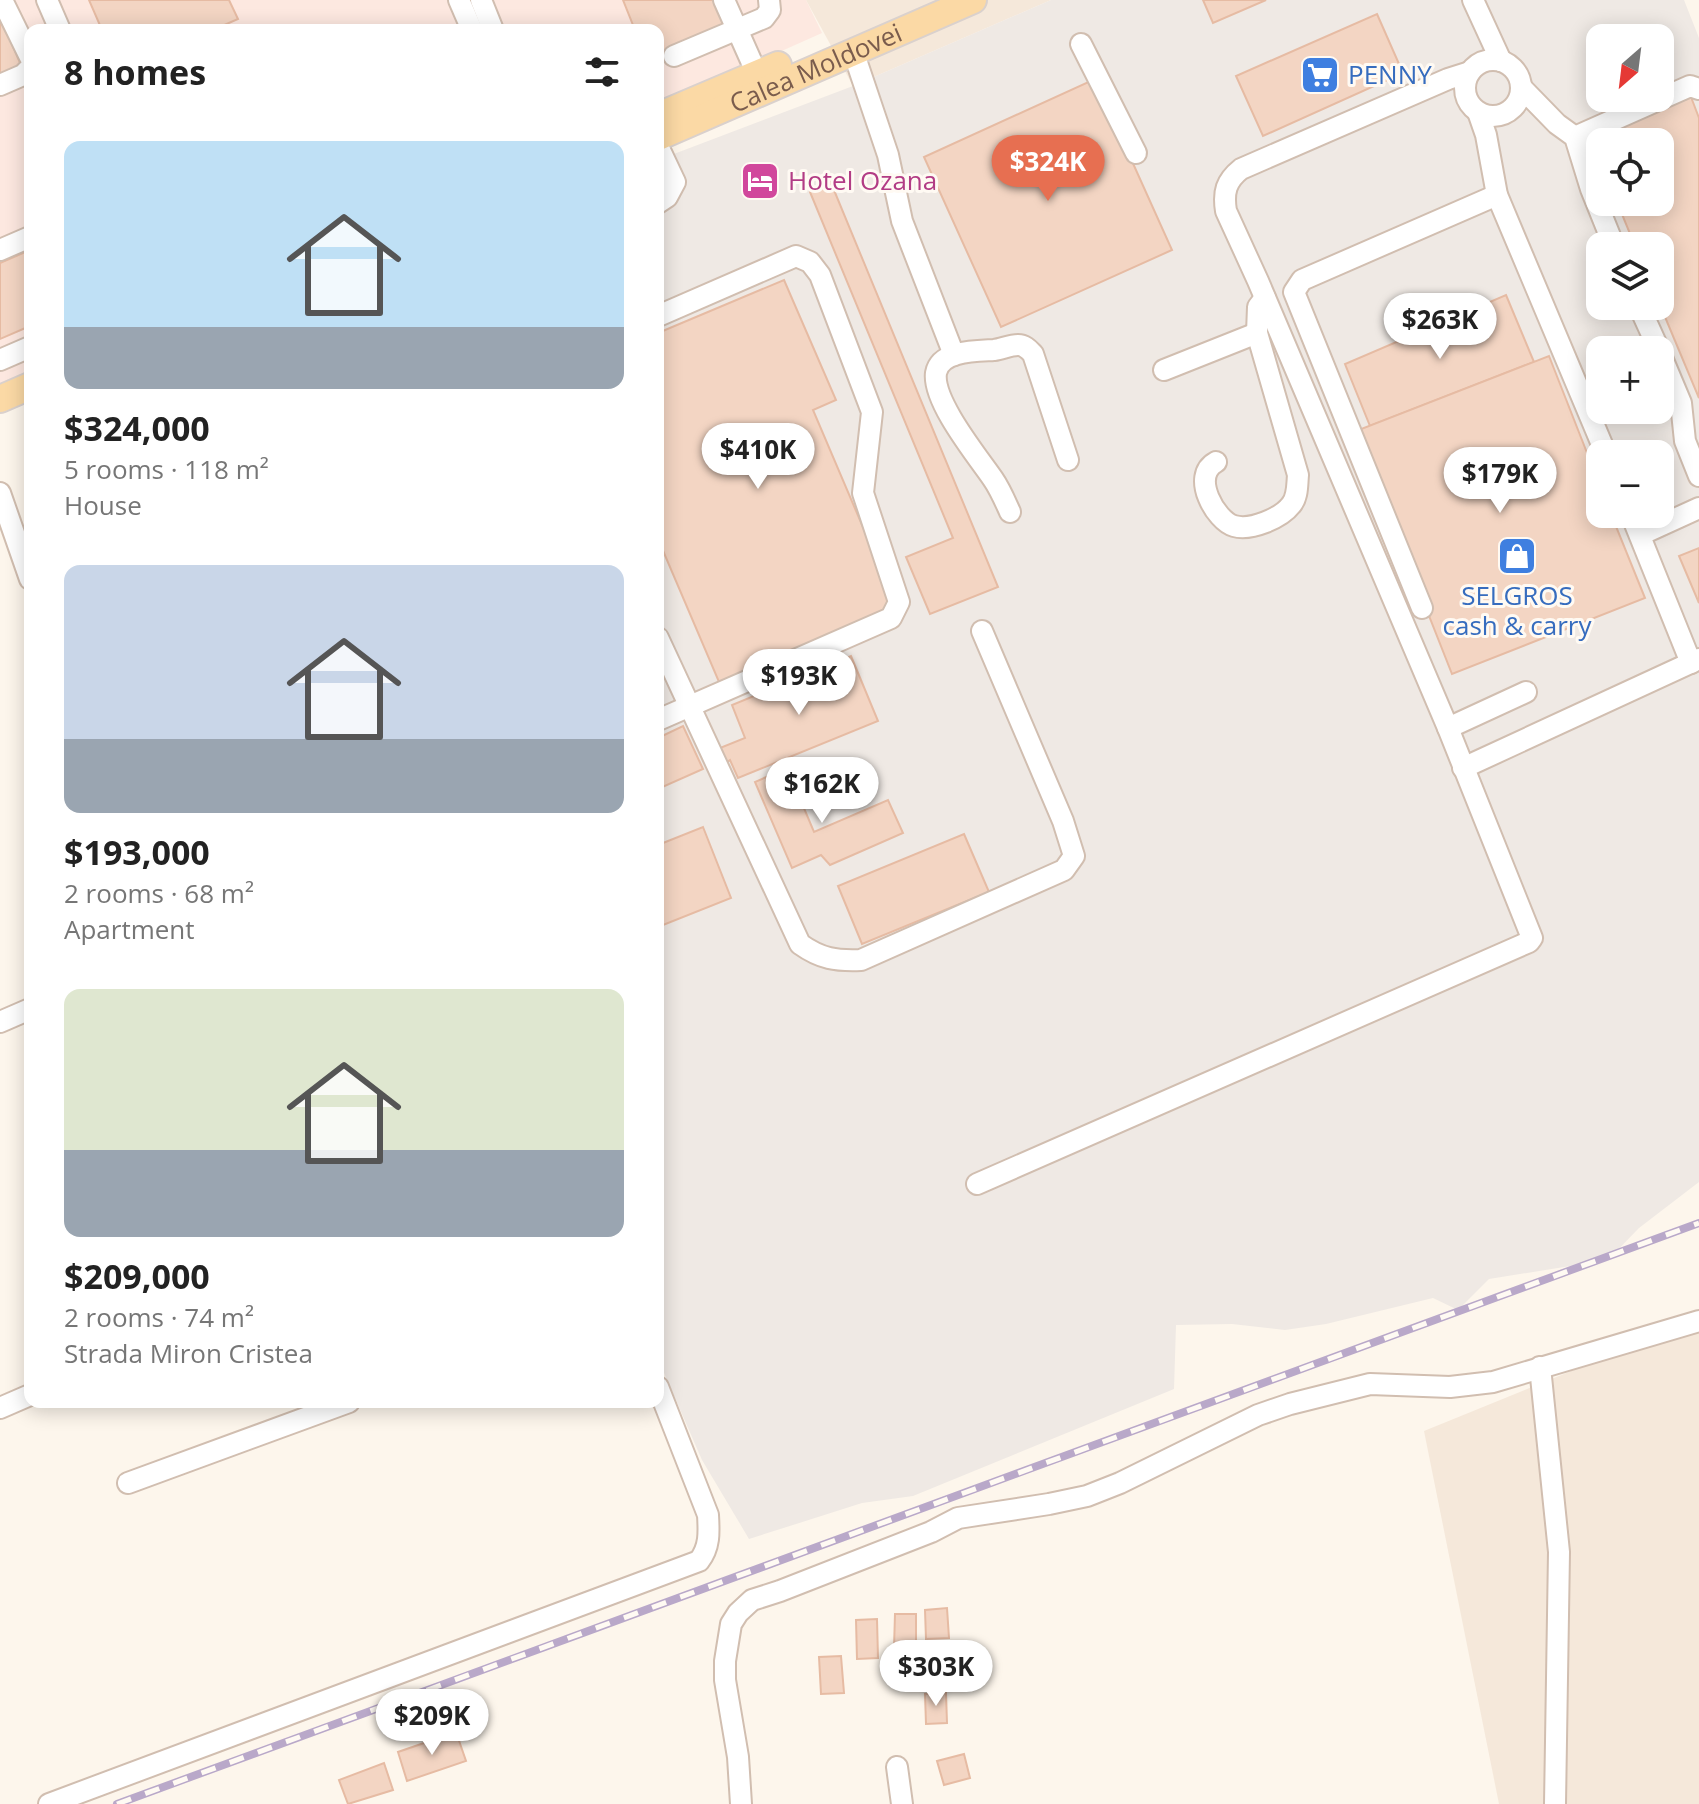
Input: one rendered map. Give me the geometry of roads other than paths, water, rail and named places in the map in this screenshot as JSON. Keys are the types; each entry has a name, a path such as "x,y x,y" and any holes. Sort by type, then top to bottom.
{"main road":[{"name":"Calea Moldovei","path":"664,113 928,0"},
{"name":"Calea Moldovei","path":"664,134 973,0"},
{"path":"0,399 24,389"},
{"path":"0,415 24,405"}],"street":[{"path":"2,0 24,45"},
{"path":"47,0 57,24"},
{"path":"459,0 475,24"},
{"path":"478,24 481,0"},
{"path":"724,0 757,74"},
{"path":"674,56 764,18 770,10 769,0"},
{"path":"1475,7 1501,61"},
{"path":"1475,7 1475,68 1466,82 1465,93 1470,104 1478,112 1490,116 1507,112 1557,124"},
{"path":"1081,44 1136,153"},
{"path":"853,51 888,155 902,221 954,355"},
{"path":"977,1184 1529,942 1531,932 1448,728 1226,211 1226,187 1232,177 1249,166 1490,60 1501,61 1511,67 1521,87 1519,98 1507,112 1489,155"},
{"path":"0,85 24,74"},
{"path":"1575,137 1690,86 1699,89"},
{"path":"1521,87 1557,124 1575,137 1608,232"},
{"path":"1424,90 1446,89 1465,93"},
{"path":"1478,112 1497,195 1600,440"},
{"path":"664,159 675,182 664,199"},
{"path":"1422,608 1294,292 1302,280 1497,195"},
{"path":"0,250 24,240"},
{"path":"664,313 796,256 810,262 820,275 872,412 863,493 899,602 891,618 664,717"},
{"path":"1216,462 1208,466 1204,473 1205,488 1218,512 1229,524 1244,527 1258,524 1291,506 1298,475 1257,333 1258,307 1265,298"},
{"path":"1164,370 1257,333"},
{"path":"1010,512 996,482 964,442 936,385 938,367 945,359 979,348 994,350 1026,346 1036,363 1068,460"},
{"path":"0,360 24,350"},
{"path":"1674,387 1681,403 1685,441 1699,476"},
{"path":"0,493 24,562"},
{"path":"1640,535 1699,508"},
{"path":"1463,768 1695,661 1637,528"},
{"path":"664,651 800,944 817,956 835,961 861,960 1064,870 1074,856 1063,821 982,631"},
{"path":"1448,728 1526,692"},
{"path":"0,1022 24,1012"},
{"path":"741,1804 725,1661 731,1624 752,1600 931,1532 958,1518 1049,1504 1098,1492 1258,1415 1290,1404 1370,1384 1450,1387 1493,1382 1699,1321"},
{"path":"1540,1367 1559,1552 1555,1804"},
{"path":"0,1408 24,1398"},
{"path":"49,1804 699,1561 706,1553 708,1515 664,1402"},
{"path":"128,1483 333,1408"},
{"path":"897,1767 902,1804"}],"railway":[{"path":"117,1804 1699,1223"}],"place":[{"name":"PENNY","path":"1320,75"},
{"name":"Hotel Ozana","path":"760,181"},
{"name":"SELGROS cash & carry","path":"1517,556"}]}
